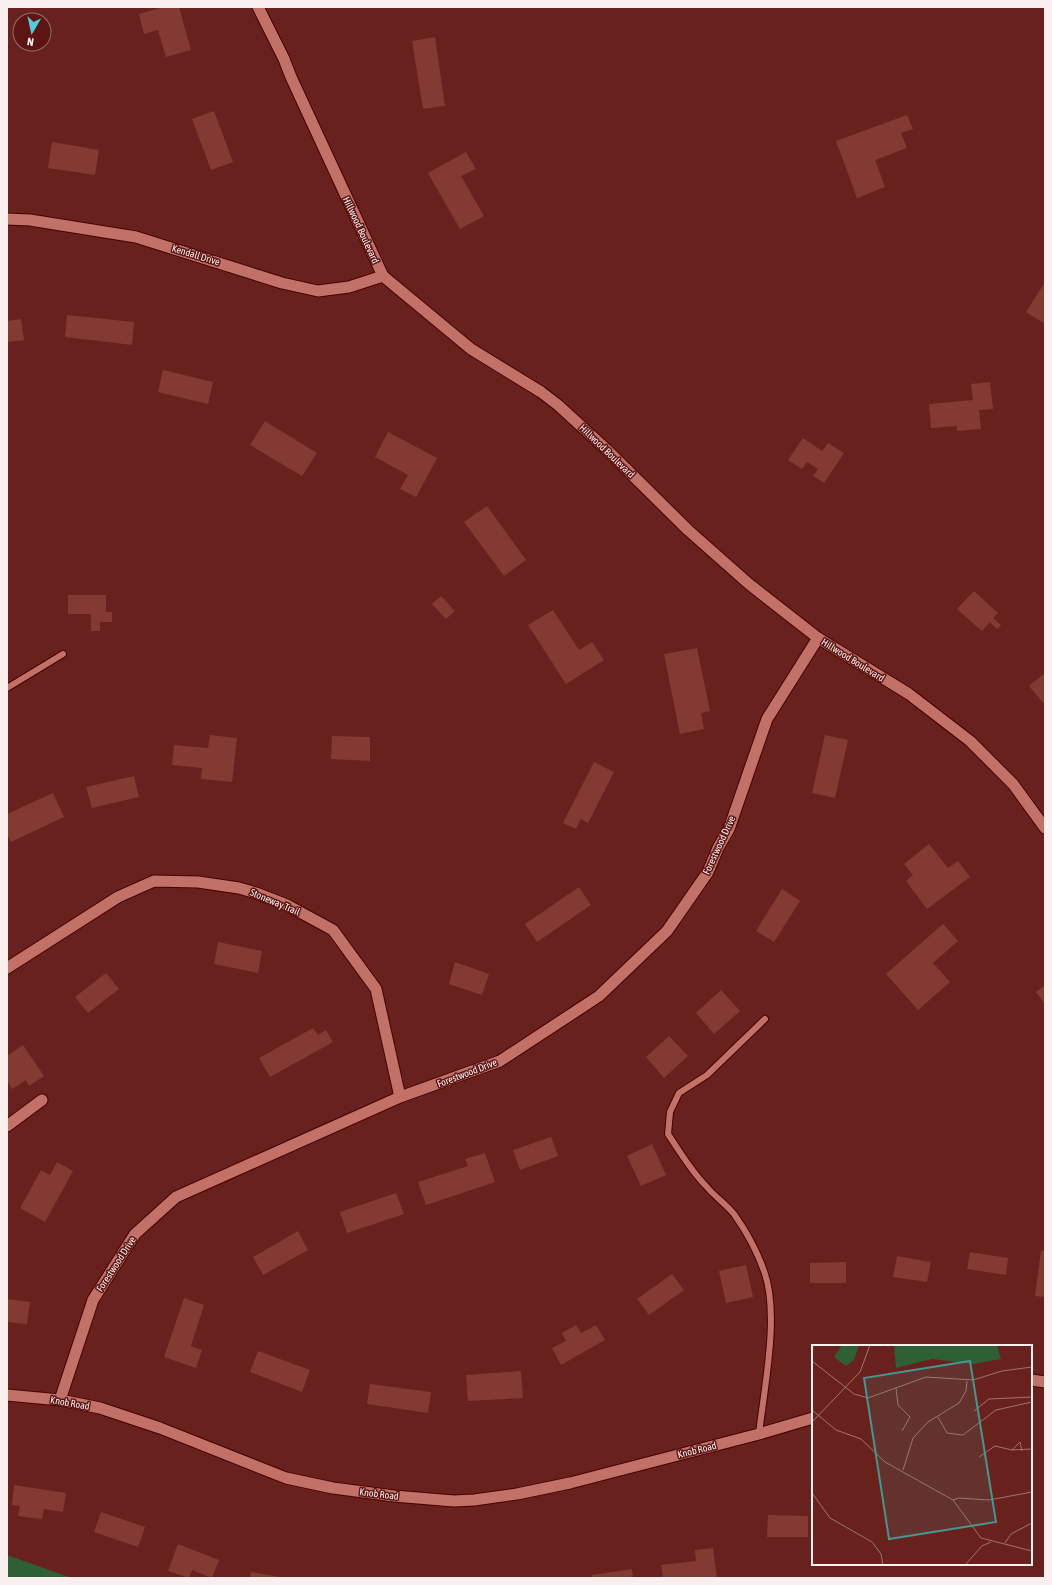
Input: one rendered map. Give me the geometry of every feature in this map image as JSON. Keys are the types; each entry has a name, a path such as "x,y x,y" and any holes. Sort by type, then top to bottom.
{"street":[{"name":"Hillwood Boulevard","path":"258,7 284,59 290,77 383,276 471,349 541,392 558,405 606,449 699,541 749,584 818,638 909,694 970,741 1013,784 1045,828"},
{"name":"Kendall Drive","path":"7,219 30,220 136,237 282,283 318,291 349,287 383,276"},
{"name":"Forestwood Drive","path":"60,1400 93,1300 135,1234 176,1197 400,1097 500,1061 599,996 667,931 708,872 718,848 729,829 767,719 818,638"},
{"name":"Stoneway Trail","path":"7,968 118,897 154,881 198,882 239,888 256,893 287,905 334,930 376,989 400,1097"},
{"path":"7,1126 42,1100"},
{"path":"1032,1380 1045,1382"},
{"name":"Knob Road","path":"7,1395 60,1400 100,1408 153,1426 286,1478 333,1488 394,1496 454,1501 474,1500 517,1494 570,1483 759,1434 812,1418"}],"lane":[{"path":"7,688 63,654"},
{"path":"759,1434 770,1338 768,1288 764,1271 751,1243 733,1213 705,1186 668,1134 670,1112 679,1093 707,1075 765,1020"}],"green space":[{"path":"7,1555 72,1578 7,1578"}],"building":[{"path":"163,7 179,7 191,50 166,57 158,30 144,34 139,14"},
{"path":"435,37 445,106 423,109 412,41"},
{"path":"214,111 233,162 211,170 192,119"},
{"path":"907,115 913,129 901,133 907,148 875,160 885,187 857,198 836,141"},
{"path":"52,142 99,150 95,175 48,168"},
{"path":"466,152 476,169 461,176 484,216 460,229 428,173"},
{"path":"1045,282 1045,324 1026,312"},
{"path":"67,315 134,322 132,345 65,337"},
{"path":"21,319 24,340 7,342 7,321"},
{"path":"163,370 213,382 208,404 158,392"},
{"path":"990,382 993,409 979,410 981,429 957,431 957,426 931,428 929,404 973,400 971,384"},
{"path":"265,421 317,453 302,476 250,445"},
{"path":"388,432 437,458 416,497 400,489 408,475 375,457"},
{"path":"803,438 822,451 828,443 844,453 824,483 813,476 818,469 807,462 802,469 788,460"},
{"path":"487,506 526,560 504,576 464,522"},
{"path":"974,591 998,613 993,618 1001,625 997,629 990,622 982,631 957,609"},
{"path":"68,595 106,595 106,612 112,612 112,622 100,622 100,631 91,631 91,614 68,614"},
{"path":"441,596 455,611 446,619 432,604"},
{"path":"553,610 579,650 592,642 604,660 566,684 528,625"},
{"path":"697,648 710,711 701,713 704,729 680,734 664,654"},
{"path":"1045,673 1045,705 1029,686"},
{"path":"210,735 237,738 232,782 201,779 202,768 172,765 174,745 208,748"},
{"path":"825,735 848,740 835,798 812,793"},
{"path":"332,736 370,737 370,761 331,759"},
{"path":"594,762 614,772 588,823 581,819 576,829 563,823"},
{"path":"134,776 139,797 92,808 86,787"},
{"path":"53,793 64,817 11,842 7,834 7,814"},
{"path":"929,844 948,868 958,861 970,877 927,909 906,881 913,875 904,864"},
{"path":"579,887 591,905 537,942 525,924"},
{"path":"782,889 800,901 774,942 756,931"},
{"path":"943,924 958,941 933,963 950,982 918,1010 886,974"},
{"path":"218,942 262,951 258,973 214,964"},
{"path":"455,962 489,974 482,995 449,984"},
{"path":"106,973 119,989 88,1013 75,997"},
{"path":"1045,985 1045,1004 1036,992"},
{"path":"721,990 740,1011 714,1034 696,1013"},
{"path":"313,1028 318,1035 326,1030 333,1042 270,1077 259,1058"},
{"path":"669,1036 688,1056 664,1078 646,1057"},
{"path":"23,1045 44,1076 29,1086 26,1080 12,1089 7,1081 7,1056"},
{"path":"551,1137 558,1156 520,1170 513,1150"},
{"path":"652,1144 666,1175 641,1186 627,1156"},
{"path":"485,1153 495,1182 426,1205 418,1182 468,1166 465,1159"},
{"path":"57,1162 73,1171 45,1222 20,1208 41,1170 50,1175"},
{"path":"396,1193 404,1214 347,1233 340,1212"},
{"path":"298,1231 308,1250 263,1275 253,1257"},
{"path":"1041,1251 1045,1251 1045,1297 1035,1296"},
{"path":"970,1252 1008,1258 1006,1275 967,1269"},
{"path":"897,1256 931,1262 927,1282 893,1277"},
{"path":"846,1262 846,1283 810,1283 810,1263"},
{"path":"746,1265 753,1297 726,1303 719,1271"},
{"path":"672,1274 684,1290 649,1315 637,1299"},
{"path":"184,1298 204,1305 191,1346 202,1350 196,1368 164,1357"},
{"path":"7,1299 30,1302 27,1324 7,1322"},
{"path":"576,1325 581,1333 596,1325 605,1340 561,1365 552,1348 566,1341 562,1333"},
{"path":"258,1351 310,1370 302,1392 250,1372"},
{"path":"521,1371 523,1398 468,1401 466,1375"},
{"path":"370,1384 431,1392 428,1413 367,1404"},
{"path":"14,1485 66,1493 63,1512 44,1509 42,1519 18,1516 20,1506 12,1505"},
{"path":"101,1512 145,1527 138,1547 94,1532"},
{"path":"768,1515 808,1516 808,1537 767,1537"},
{"path":"178,1544 219,1560 212,1578 192,1570 189,1578 168,1571"},
{"path":"713,1548 717,1578 663,1578 661,1565 696,1561 695,1550"},
{"path":"632,1569 633,1578 592,1578 592,1575"},
{"path":"251,1572 280,1577 280,1578 250,1578"}]}
